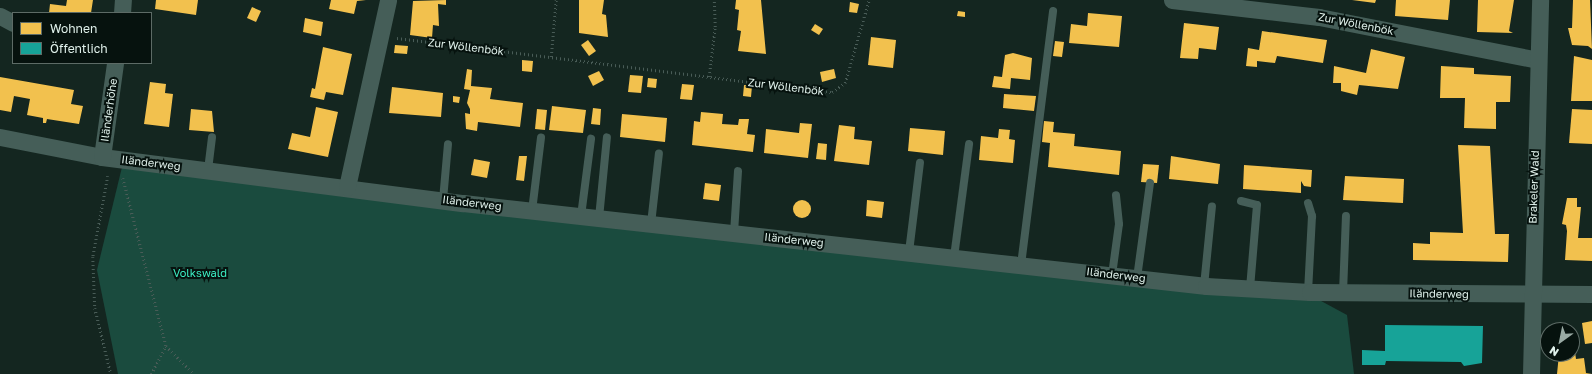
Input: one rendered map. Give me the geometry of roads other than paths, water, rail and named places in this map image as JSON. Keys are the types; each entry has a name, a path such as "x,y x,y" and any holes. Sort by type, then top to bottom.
{"street":[{"path":"122,12 123,0"},
{"path":"347,187 388,0"},
{"name":"Zur Wöllenbök","path":"1172,0 1319,17 1538,60"},
{"name":"Brakeler Wald","path":"1531,374 1531,295 1540,0"},
{"path":"0,16 12,22"},
{"name":"Iländerhöhe","path":"110,158 115,64"},
{"name":"Iländerweg","path":"0,137 110,158 443,200 1204,286 1308,292 1531,295 1592,294"}],"lane":[{"path":"1021,265 1053,10"},
{"path":"208,170 212,137"},
{"path":"599,218 607,137"},
{"path":"532,210 541,138"},
{"path":"581,216 591,139"},
{"path":"443,200 448,144"},
{"path":"954,257 969,144"},
{"path":"651,224 659,153"},
{"path":"909,252 920,163"},
{"path":"734,233 738,171"},
{"path":"1137,278 1150,183"},
{"path":"1112,275 1119,224 1116,195"},
{"path":"1241,201 1257,205 1250,288"},
{"path":"1308,203 1312,216 1308,292"},
{"path":"1204,286 1212,206"},
{"path":"1343,292 1346,216"}],"park label":[{"name":"Volkswald","path":"200,273"}]}
